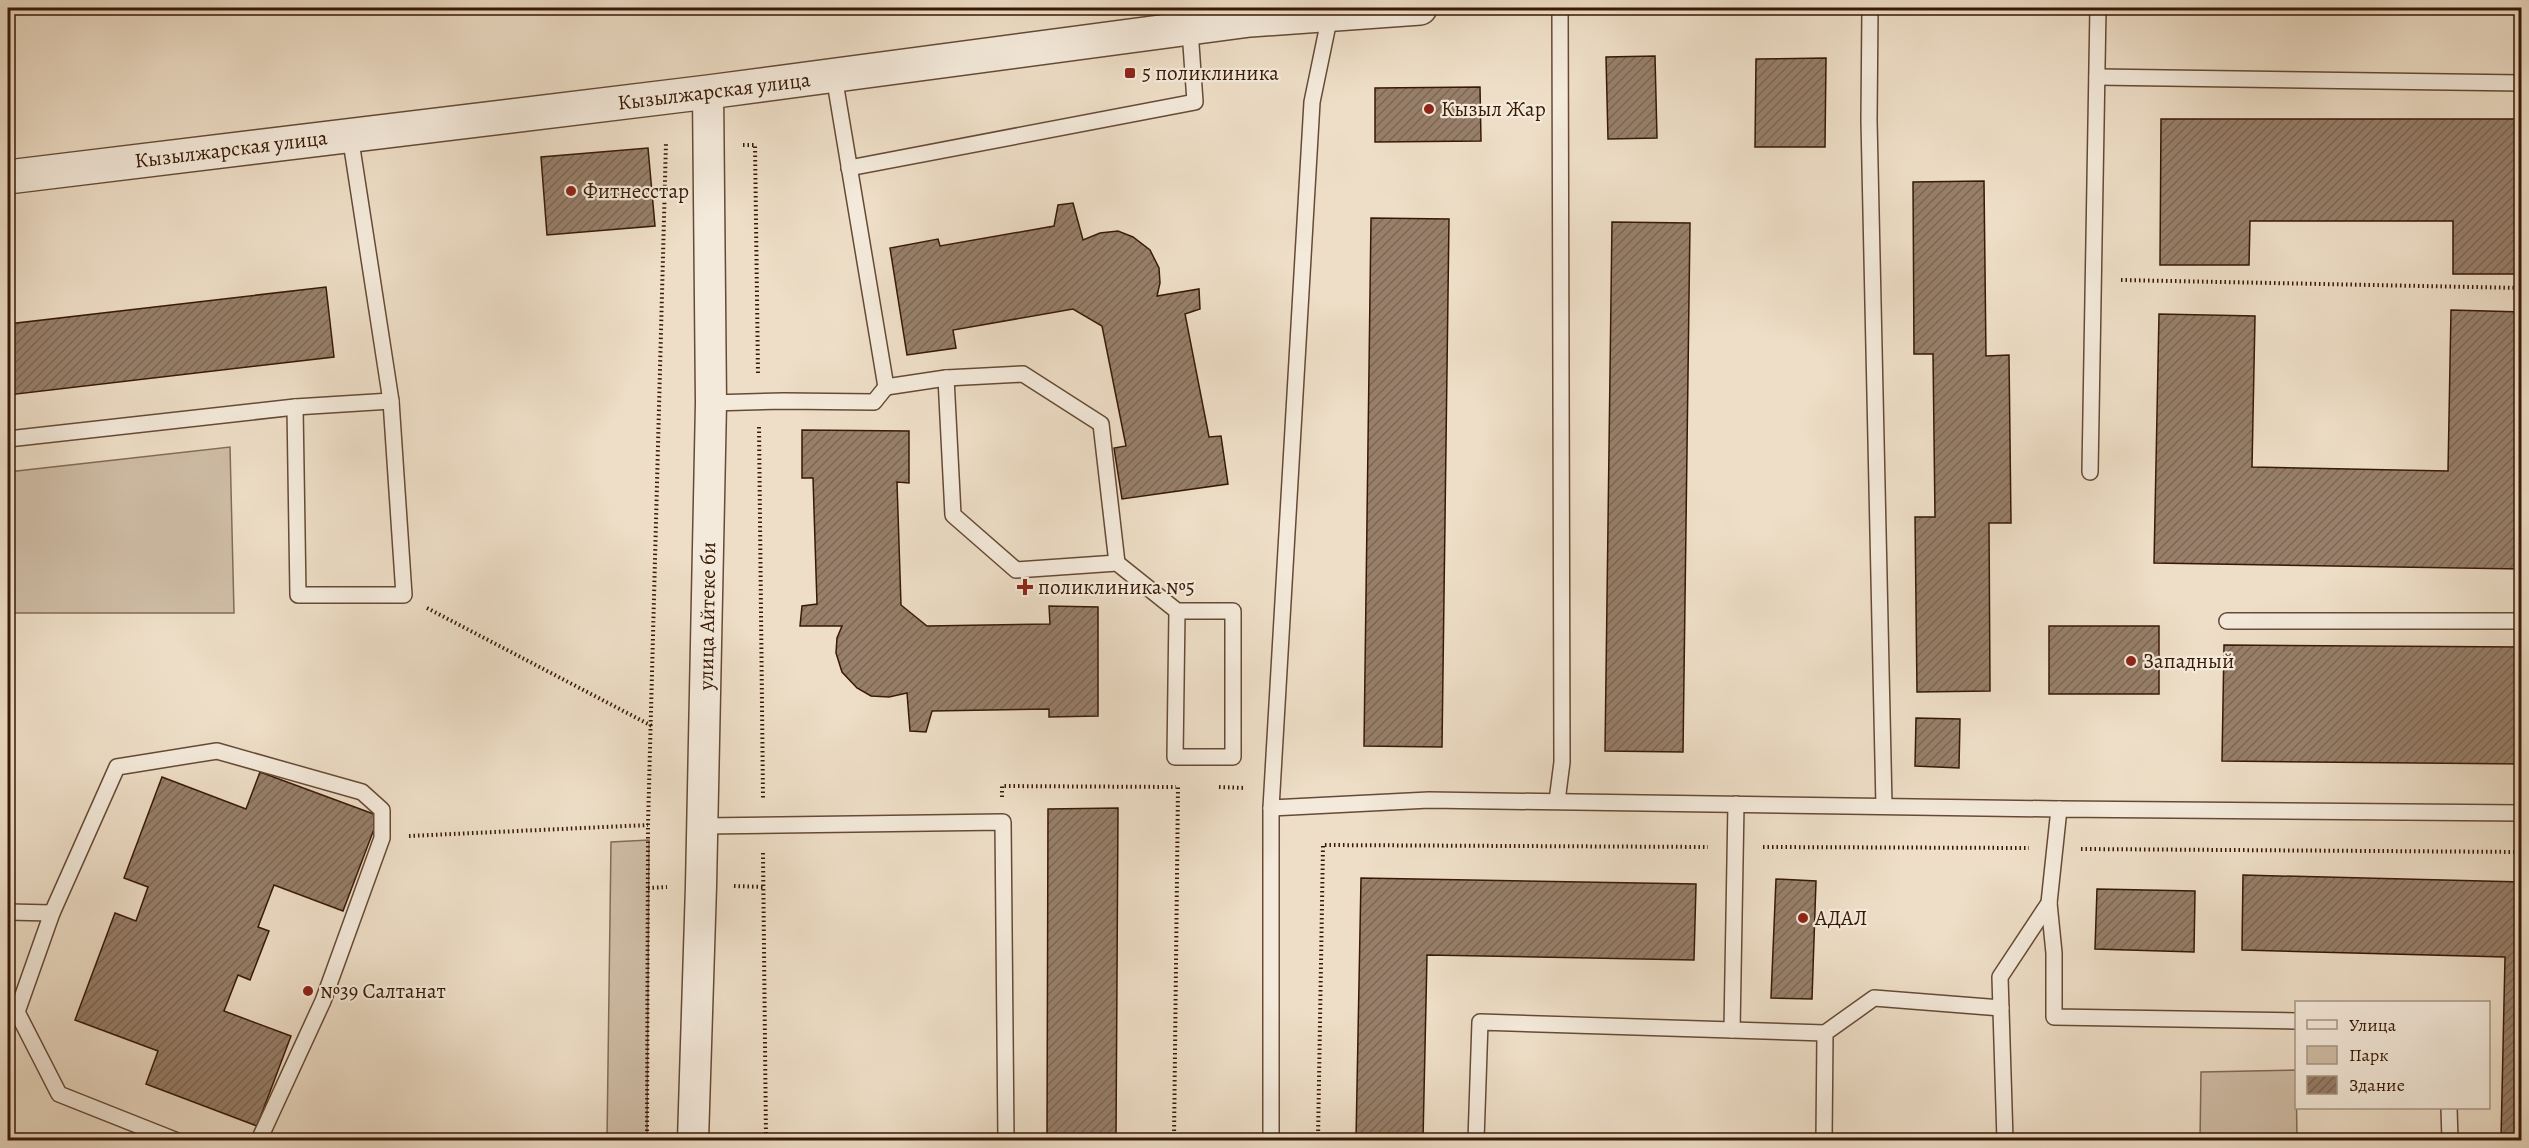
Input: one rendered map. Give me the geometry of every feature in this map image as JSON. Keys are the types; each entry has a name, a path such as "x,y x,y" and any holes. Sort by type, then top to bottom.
{"street":[{"name":"Кызылжарская улица","path":"8,177 708,92 1190,30 1251,14 1330,15 1420,8"},
{"name":"улица Айтеке би","path":"693,1140 703,826 711,403 708,92"}],"lane":[{"path":"1557,801 1562,762 1560,8"},
{"path":"1870,8 1869,120 1884,806"},
{"path":"2090,472 2098,8"},
{"path":"1271,1140 1271,808 1312,102 1330,15"},
{"path":"849,168 1195,102 1190,30"},
{"path":"834,76 886,387"},
{"path":"2097,77 2522,83"},
{"path":"295,407 298,595 404,595 392,401 350,135"},
{"path":"711,403 874,402 886,387 946,378 1023,374 1101,424 1117,563"},
{"path":"946,378 953,515 1016,570 1117,563 1177,611 1233,611 1233,757 1175,757 1177,611"},
{"path":"8,439 295,407 392,401"},
{"path":"2227,621 2522,621"},
{"path":"175,1140 59,1094 17,1012 52,913 117,767 216,751 362,792 382,810 382,838 322,1001 259,1140"},
{"path":"1271,808 1429,800 2522,813"},
{"path":"1732,1030 1736,804"},
{"path":"2059,809 2049,903 2054,953 2054,1017 2295,1021"},
{"path":"703,826 1003,822 1006,1140"},
{"path":"2005,1140 2000,977 2049,903"},
{"path":"8,912 52,913"},
{"path":"1476,1140 1480,1022 1825,1033 1874,998 2001,1008"},
{"path":"1824,1140 1825,1033"},
{"path":"2449,1109 2450,1140"}],"path":[{"path":"647,1140 648,825 666,142"},
{"path":"709,145 755,145 763,804"},
{"path":"2093,279 2522,288"},
{"path":"404,595 652,726"},
{"path":"1003,822 1002,786 1190,787"},
{"path":"1174,1140 1178,787"},
{"path":"1213,787 1273,788"},
{"path":"382,838 648,825"},
{"path":"1318,1140 1323,845 2522,852"},
{"path":"763,851 766,1140"}],"green space":[{"path":"230,447 234,613 8,613 8,472"},
{"path":"649,840 647,1140 607,1140 611,842"},
{"path":"2295,1070 2297,1140 2200,1140 2201,1072"}],"building":[{"path":"1655,56 1657,138 1608,139 1606,57"},
{"path":"1826,58 1825,147 1755,147 1756,59"},
{"path":"1480,87 1481,141 1375,142 1375,88"},
{"path":"2161,119 2522,119 2522,274 2453,274 2453,221 2250,221 2249,265 2160,265"},
{"path":"648,148 655,226 547,235 541,157"},
{"path":"1984,181 1986,356 2009,355 2011,523 1989,523 1990,691 1917,692 1915,517 1935,517 1933,354 1914,354 1913,182"},
{"path":"1073,203 1083,240 1100,233 1118,231 1133,237 1150,250 1159,268 1160,283 1157,296 1199,289 1200,309 1185,314 1209,437 1221,436 1228,484 1122,499 1114,448 1126,446 1102,326 1073,309 953,330 956,348 907,355 890,248 938,239 940,246 1054,226 1058,205"},
{"path":"1371,218 1449,219 1442,747 1364,746"},
{"path":"1612,222 1690,223 1683,752 1605,751"},
{"path":"326,287 334,357 8,395 8,324"},
{"path":"2451,310 2522,312 2522,569 2154,563 2159,314 2255,316 2252,467 2448,471"},
{"path":"802,430 909,431 909,483 897,482 901,605 927,626 1050,624 1049,606 1098,607 1098,716 1049,717 1049,709 932,711 926,732 910,731 907,693 889,697 871,696 857,688 842,672 836,653 837,638 842,626 800,626 802,606 817,604 813,478 802,478"},
{"path":"2049,626 2159,626 2159,694 2049,694"},
{"path":"2224,645 2522,647 2522,764 2222,761"},
{"path":"1916,718 1960,719 1959,768 1915,766"},
{"name":"№39 Салтанат","path":"260,772 379,816 343,911 274,885 258,927 269,931 250,980 238,975 224,1011 291,1036 257,1126 146,1084 158,1051 75,1020 115,913 136,921 148,887 124,878 162,777 246,809"},
{"path":"1118,808 1116,1140 1047,1140 1048,809"},
{"path":"2243,875 2522,882 2522,1140 2501,1140 2505,957 2242,950"},
{"path":"1361,878 1696,884 1694,960 1427,955 1423,1140 1356,1140"},
{"path":"1776,879 1816,881 1812,999 1771,998"},
{"path":"2097,889 2195,891 2194,952 2095,949"}],"place":[{"name":"5 поликлиника","path":"1130,73"},
{"name":"Кызыл Жар","path":"1429,109"},
{"name":"Фитнесстар","path":"571,191"},
{"name":"поликлиника №5","path":"1025,587"},
{"name":"Западный","path":"2131,661"},
{"name":"АДАЛ","path":"1803,918"},
{"name":"№39 Салтанат","path":"308,991"}]}
